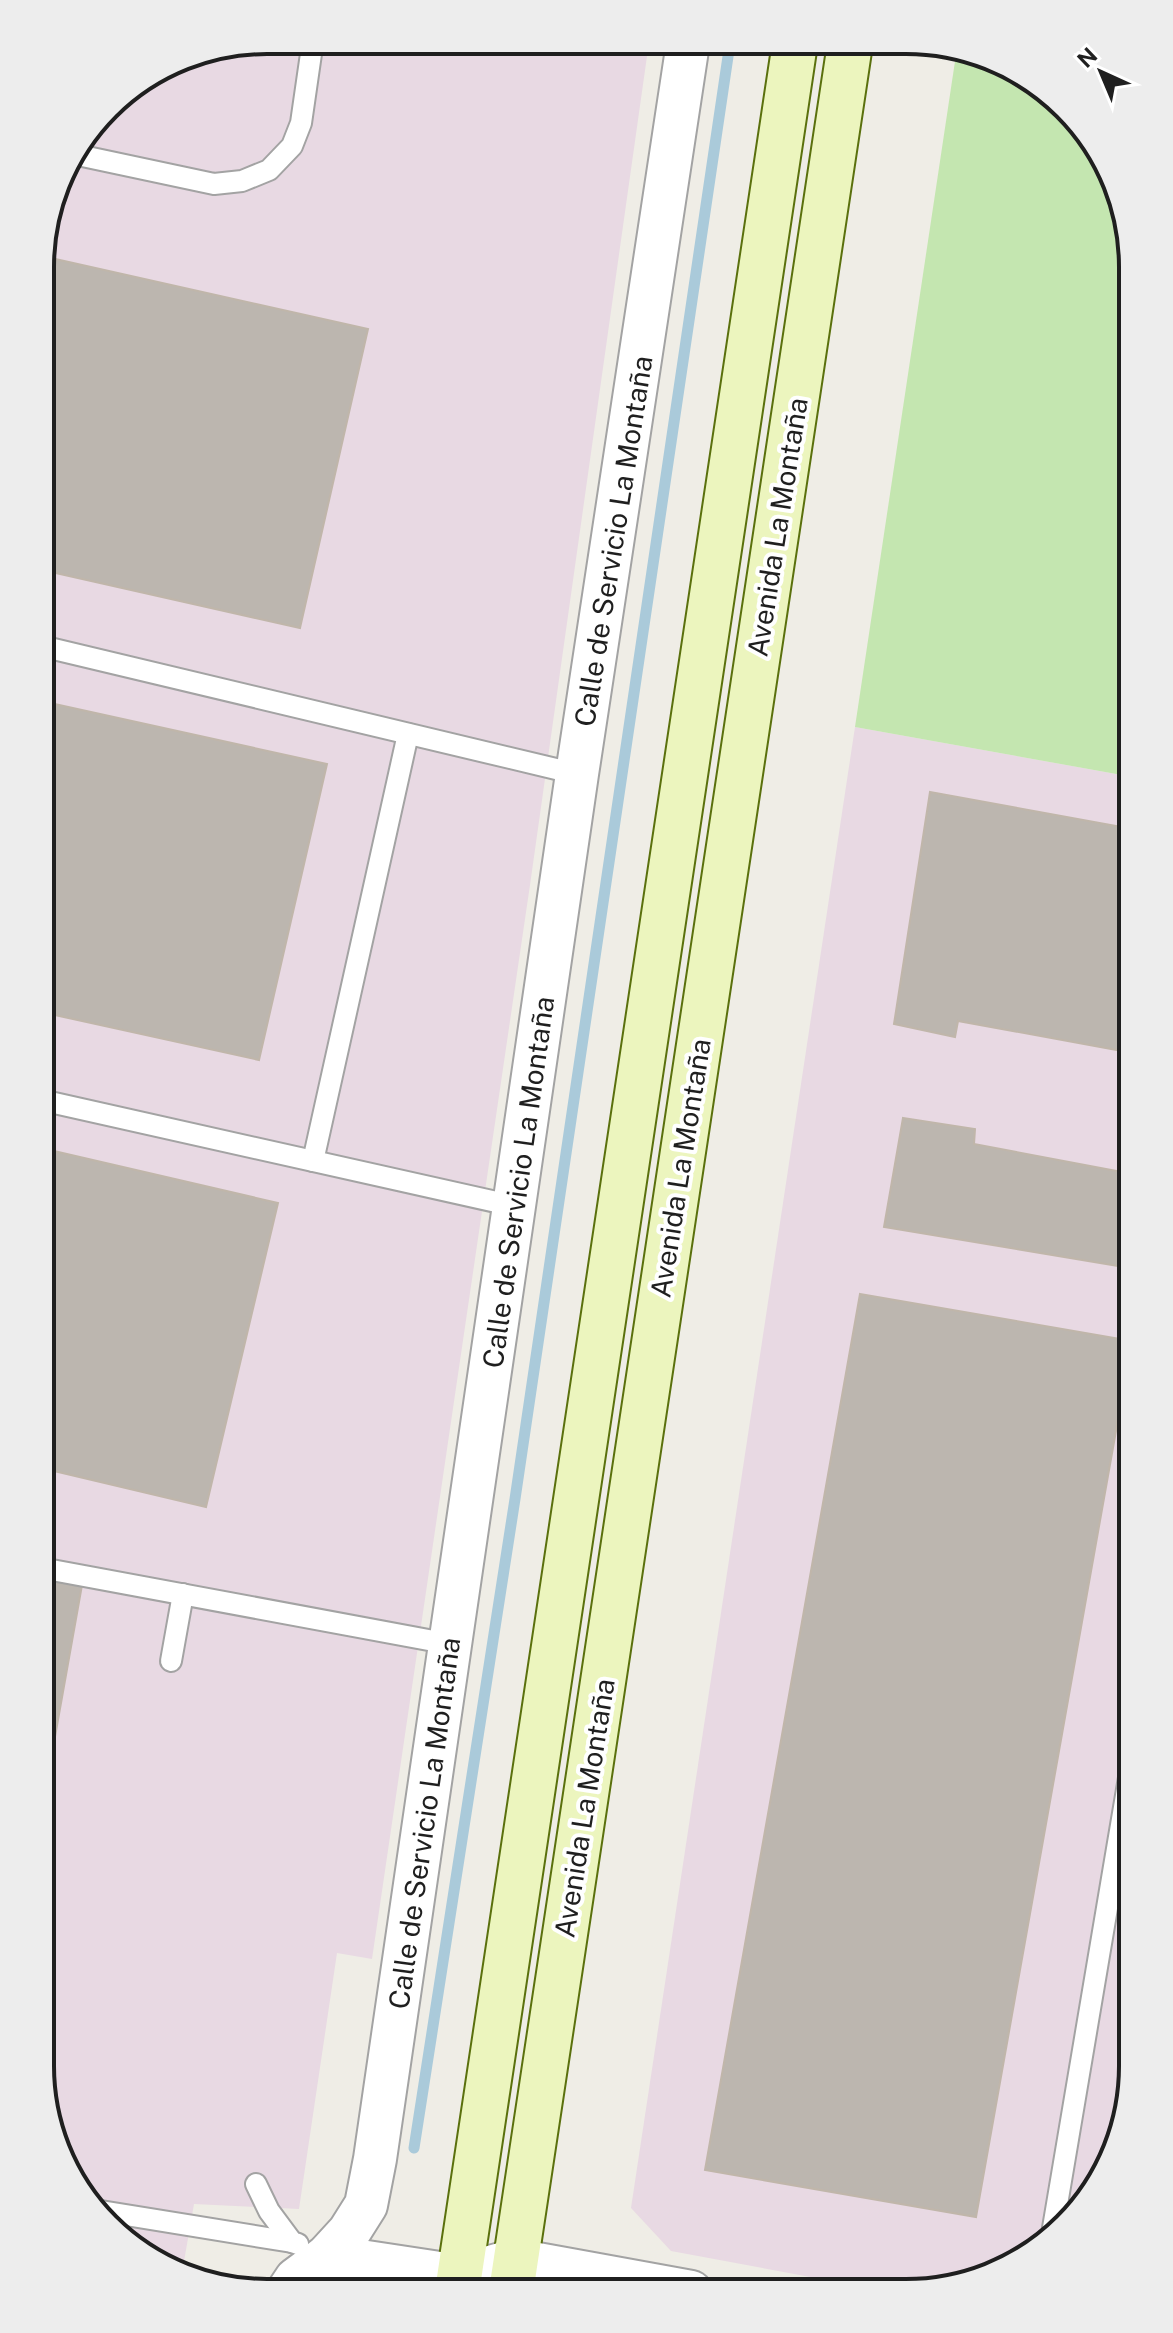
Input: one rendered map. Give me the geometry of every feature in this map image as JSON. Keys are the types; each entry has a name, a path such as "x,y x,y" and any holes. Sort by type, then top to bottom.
{"main road":[{"name":"Avenida La Montaña","path":"466,2279 793,54"},
{"name":"Avenida La Montaña","path":"513,2276 848,54"}],"street":[{"name":"Calle de Servicio La Montaña","path":"296,2279 310,2249 349,2232 366,2205 377,2143 577,774 686,54"},
{"path":"310,2249 432,2279"},
{"path":"513,2276 546,2279"}],"lane":[{"path":"86,157 214,184 242,181 269,170 292,146 301,123 311,54"},
{"path":"54,649 577,774"},
{"path":"313,1161 408,734"},
{"path":"54,1103 514,1206"},
{"path":"54,1570 450,1644"},
{"path":"171,1661 183,1594"},
{"path":"1055,2219 1119,1837"},
{"path":"256,2184 269,2211 310,2249"},
{"path":"113,2213 310,2249"}],"shaded area":[{"path":"253,54 647,54 530,885 372,1959 337,1953 299,2209 194,2204 184,2262 137,2235 116,2217 90,2184 65,2134 58,2108 54,2066 54,253 61,212 76,173 107,127 137,98 160,83 199,65"},
{"path":"855,727 1119,774 1119,2080 1108,2134 1083,2184 1057,2217 1000,2257 961,2272 934,2277 821,2279 671,2251 631,2208"}],"green space":[{"path":"955,60 1000,76 1024,90 1066,127 1097,173 1115,225 1119,253 1119,774 855,727"}],"building":[{"path":"54,259 368,329 300,628 54,573"},
{"path":"54,704 327,764 259,1060 54,1015"},
{"path":"930,792 1119,826 1119,1050 958,1021 955,1037 894,1024"},
{"path":"903,1118 975,1129 974,1144 1119,1171 1119,1266 884,1227"},
{"path":"54,1151 278,1203 206,1507 54,1471"},
{"path":"860,1294 1119,1339 1119,1414 976,2217 705,2170"},
{"path":"54,1580 82,1585 54,1742"}],"waterway":[{"path":"414,2148 515,1499 728,54"}]}
